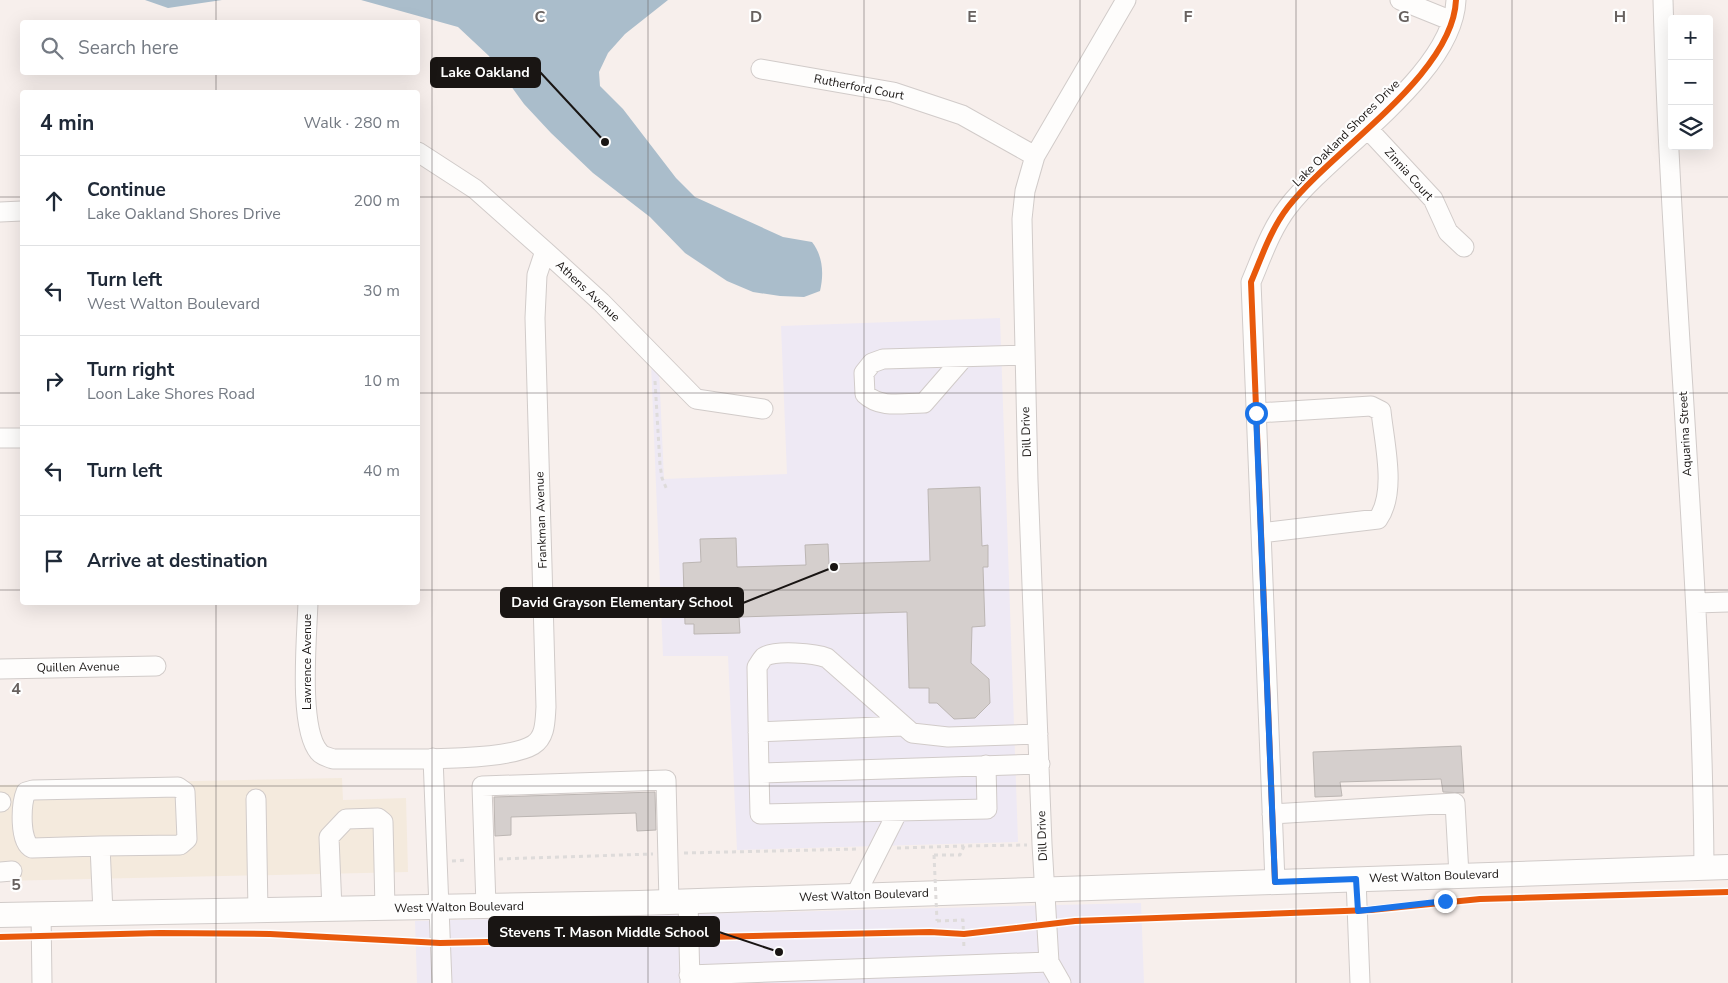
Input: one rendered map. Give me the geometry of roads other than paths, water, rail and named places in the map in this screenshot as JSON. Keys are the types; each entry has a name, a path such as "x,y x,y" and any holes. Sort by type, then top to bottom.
{"main road":[{"name":"West Walton Boulevard","path":"0,915 439,908 1728,867"}],"street":[{"name":"Dill Drive","path":"1049,962 1042,844 1024,355 1022,219 1025,191 1035,156 1126,0"},
{"path":"1400,0 1452,21"},
{"name":"Lake Oakland Shores Drive","path":"1275,882 1251,282 1271,236 1288,208 1321,171 1404,93 1437,52 1450,30 1456,0"},
{"name":"Aquarina Street","path":"1663,0 1666,110 1696,603 1704,775 1704,867"},
{"name":"Rutherford Court","path":"760,69 893,92 909,97 962,115 1035,156"},
{"name":"Zinnia Court","path":"1367,128 1433,199 1448,232 1464,247"},
{"name":"Athens Avenue","path":"420,153 476,189 601,302 696,398 763,409"},
{"path":"0,212 20,211"},
{"name":"Frankman Avenue","path":"433,758 498,754 523,750 535,744 544,729 546,650 535,318 537,275 545,251"},
{"path":"964,356 924,403 882,404 872,401 865,394 864,373 872,363 883,359 964,356 1024,355"},
{"path":"1256,413 1371,406 1381,410 1389,489 1386,508 1378,519 1261,533"},
{"path":"0,438 20,438"},
{"path":"1696,603 1728,602"},
{"name":"Lawrence Avenue","path":"308,605 307,716 312,741 320,754 333,759 433,758"},
{"path":"986,765 987,809 760,814 757,667 764,658 773,654 819,655 827,658 903,726 912,733 924,736 1038,734"},
{"name":"Quillen Avenue","path":"0,669 156,666"},
{"path":"758,732 903,726"},
{"path":"433,758 442,983"},
{"path":"759,774 1040,764"},
{"path":"486,906 482,786 666,780 668,854 678,901 690,979 1049,962 1061,983"},
{"path":"178,787 185,792 187,840 185,843 180,846 100,846 32,848 27,846 23,839 23,798 26,792 33,790 178,787"},
{"path":"256,799 258,911"},
{"path":"1272,814 1455,804 1459,876"},
{"path":"855,896 898,811"},
{"path":"332,910 329,837 346,819 378,818 384,822 385,909"},
{"path":"100,846 103,913"},
{"path":"1356,879 1360,983"},
{"path":"41,913 42,983"}],"water":[{"path":"145,0 222,0 168,8"},
{"path":"361,0 668,0 625,34 608,53 599,72 600,86 623,109 676,178 695,197 783,237 812,242 816,247 822,265 820,291 804,297 780,296 753,292 727,281 685,253 650,217 593,173 524,104 489,56 458,27"}],"place":[{"name":"Lake Oakland","path":"605,142"},
{"name":"David Grayson Elementary School","path":"834,567"},
{"name":"Stevens T. Mason Middle School","path":"779,952"}]}
